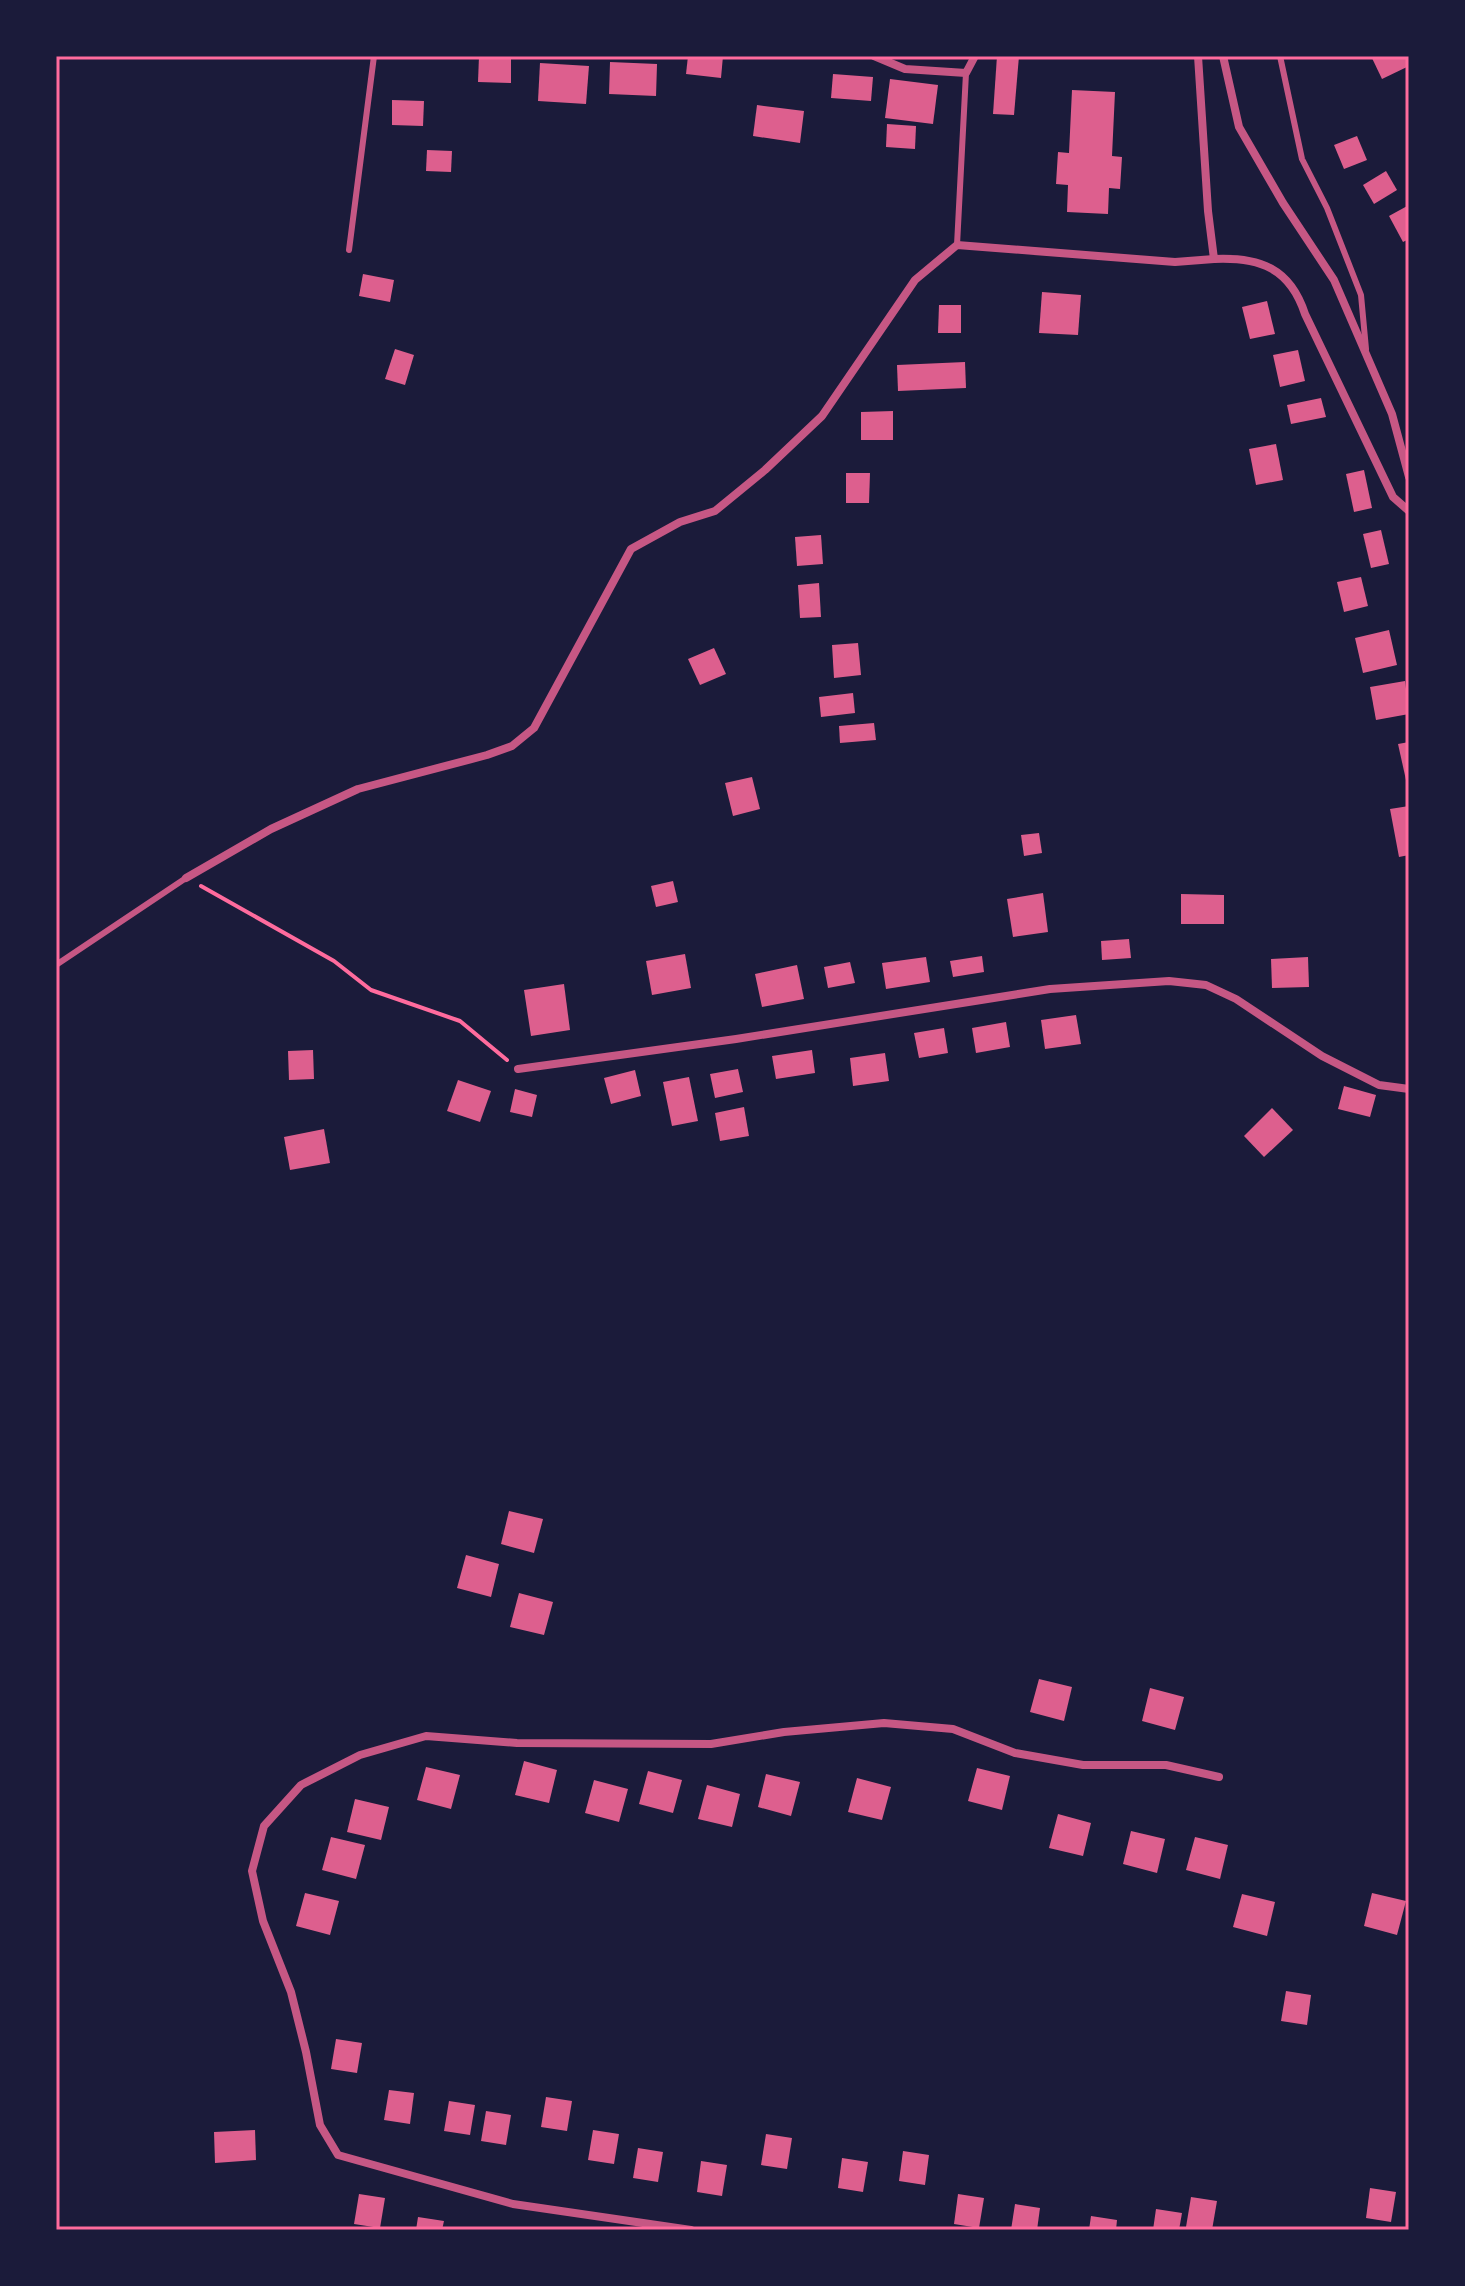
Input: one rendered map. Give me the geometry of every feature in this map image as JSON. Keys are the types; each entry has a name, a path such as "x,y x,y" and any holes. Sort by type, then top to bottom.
{"street":[{"path":"874,56 905,69 966,73 975,56"},
{"path":"1198,56 1214,259"},
{"path":"1223,56 1239,127 1283,203 1334,280 1392,414 1409,477"},
{"path":"186,878 271,829 358,789 512,746 534,728 631,549 680,522 715,511 765,470 822,416 915,280 957,245 1175,262 1243,259 1263,264 1286,277 1299,294 1305,314 1393,497 1409,511"},
{"path":"518,1069 736,1039 1050,989 1169,981 1206,985 1236,999 1322,1056 1379,1085 1409,1089"},
{"path":"691,2230 513,2204 338,2155 320,2125 291,1992 263,1921 252,1871 264,1826 301,1785 360,1755 426,1736 517,1743 711,1744 784,1732 884,1723 953,1729 1015,1753 1083,1765 1166,1765 1219,1777"}],"lane":[{"path":"349,250 374,56"},
{"path":"1280,56 1302,159 1327,208 1361,295 1366,355"},
{"path":"957,245 966,73"},
{"path":"56,965 186,878"}],"path":[{"path":"186,878 334,961 371,990 460,1021 518,1069"}],"building":[{"path":"479,56 511,56 511,83 478,82"},
{"path":"688,56 723,56 721,78 686,74"},
{"path":"997,56 1019,56 1014,115 993,114"},
{"path":"1371,56 1405,56 1409,66 1382,79"},
{"path":"610,62 657,64 656,96 609,94"},
{"path":"540,63 589,66 586,104 538,101"},
{"path":"833,74 873,77 871,101 831,98"},
{"path":"890,79 938,85 933,124 885,118"},
{"path":"1072,90 1115,92 1112,156 1122,157 1120,189 1109,188 1108,214 1067,212 1068,185 1056,184 1058,152 1069,153"},
{"path":"392,100 424,101 423,126 392,125"},
{"path":"757,105 804,111 800,143 753,136"},
{"path":"887,124 916,126 915,149 886,147"},
{"path":"1357,136 1367,160 1344,169 1334,145"},
{"path":"427,150 452,151 451,172 426,171"},
{"path":"1386,171 1397,190 1374,204 1363,185"},
{"path":"1409,205 1409,239 1403,242 1389,216"},
{"path":"363,274 394,280 390,302 359,296"},
{"path":"1042,292 1081,295 1078,335 1039,333"},
{"path":"1267,301 1275,334 1250,339 1242,307"},
{"path":"939,305 961,305 961,333 938,333"},
{"path":"395,349 414,355 405,385 385,379"},
{"path":"1298,350 1305,381 1280,387 1273,355"},
{"path":"965,362 966,388 898,391 897,365"},
{"path":"1321,398 1326,417 1291,424 1287,405"},
{"path":"893,411 893,440 861,440 861,412"},
{"path":"1276,444 1283,480 1256,485 1249,449"},
{"path":"1364,470 1372,508 1354,512 1346,474"},
{"path":"846,473 870,473 869,503 846,503"},
{"path":"1381,530 1389,564 1371,568 1363,534"},
{"path":"821,535 823,564 797,566 795,537"},
{"path":"1361,577 1368,606 1344,612 1337,582"},
{"path":"819,583 821,617 800,618 798,585"},
{"path":"1389,630 1397,665 1363,673 1355,638"},
{"path":"858,643 861,675 834,678 832,645"},
{"path":"714,648 726,674 700,685 688,659"},
{"path":"1405,681 1409,714 1376,720 1370,687"},
{"path":"853,693 855,713 821,717 819,697"},
{"path":"874,723 876,740 840,743 839,726"},
{"path":"1409,742 1409,779 1406,780 1398,744"},
{"path":"752,777 760,809 733,816 725,783"},
{"path":"1409,806 1409,855 1399,857 1390,809"},
{"path":"1039,833 1042,853 1024,856 1021,835"},
{"path":"673,881 678,902 656,907 651,886"},
{"path":"1043,893 1048,932 1013,937 1007,899"},
{"path":"1181,894 1224,895 1224,924 1181,924"},
{"path":"1129,939 1131,958 1102,960 1101,941"},
{"path":"685,954 691,988 652,995 646,961"},
{"path":"982,956 984,972 953,977 950,961"},
{"path":"926,957 930,982 886,989 882,963"},
{"path":"1308,957 1309,987 1272,988 1271,959"},
{"path":"850,962 855,983 828,988 824,967"},
{"path":"797,965 804,999 762,1007 755,974"},
{"path":"564,984 570,1030 531,1036 524,990"},
{"path":"1076,1015 1081,1044 1045,1049 1041,1020"},
{"path":"1006,1022 1010,1047 976,1053 972,1028"},
{"path":"944,1028 948,1053 919,1058 914,1033"},
{"path":"313,1050 314,1079 289,1080 288,1051"},
{"path":"812,1050 815,1073 776,1079 772,1056"},
{"path":"885,1053 889,1081 853,1086 850,1058"},
{"path":"738,1069 743,1092 715,1098 710,1074"},
{"path":"635,1070 641,1096 611,1104 604,1078"},
{"path":"689,1077 698,1121 672,1126 663,1082"},
{"path":"458,1080 491,1091 480,1122 447,1111"},
{"path":"1344,1086 1376,1095 1370,1117 1338,1109"},
{"path":"515,1089 537,1095 532,1117 510,1112"},
{"path":"744,1107 749,1136 720,1141 715,1113"},
{"path":"1272,1108 1293,1130 1264,1157 1244,1136"},
{"path":"324,1129 330,1163 290,1170 284,1137"},
{"path":"509,1511 543,1519 534,1553 501,1544"},
{"path":"466,1555 499,1564 491,1597 457,1588"},
{"path":"519,1593 553,1602 544,1635 510,1627"},
{"path":"1039,1679 1072,1687 1064,1721 1030,1712"},
{"path":"1150,1688 1184,1697 1175,1730 1142,1721"},
{"path":"524,1761 557,1770 549,1803 515,1795"},
{"path":"426,1767 460,1775 451,1809 417,1800"},
{"path":"977,1768 1010,1776 1002,1810 968,1801"},
{"path":"648,1771 682,1780 673,1813 639,1804"},
{"path":"766,1774 800,1782 791,1816 758,1807"},
{"path":"857,1778 891,1787 882,1820 848,1812"},
{"path":"594,1780 628,1789 619,1822 585,1813"},
{"path":"707,1785 740,1794 732,1827 698,1819"},
{"path":"355,1799 389,1807 381,1840 347,1832"},
{"path":"1058,1814 1091,1823 1083,1856 1049,1848"},
{"path":"1131,1831 1165,1839 1157,1873 1123,1864"},
{"path":"331,1837 365,1845 356,1879 322,1870"},
{"path":"1195,1837 1228,1845 1220,1879 1186,1870"},
{"path":"305,1893 339,1901 330,1935 296,1926"},
{"path":"1372,1893 1406,1901 1397,1935 1364,1926"},
{"path":"1242,1894 1275,1902 1267,1936 1233,1927"},
{"path":"1286,1991 1311,1995 1307,2025 1281,2021"},
{"path":"336,2039 362,2043 357,2073 331,2069"},
{"path":"389,2090 414,2093 410,2124 384,2120"},
{"path":"546,2097 572,2101 567,2131 541,2127"},
{"path":"449,2101 475,2105 470,2135 444,2131"},
{"path":"486,2111 511,2115 506,2145 481,2141"},
{"path":"255,2130 256,2160 215,2163 214,2132"},
{"path":"593,2130 619,2134 614,2164 588,2160"},
{"path":"766,2134 792,2138 787,2169 761,2165"},
{"path":"638,2148 663,2152 658,2182 633,2178"},
{"path":"903,2151 929,2155 925,2185 899,2181"},
{"path":"842,2158 868,2162 863,2192 838,2188"},
{"path":"701,2161 727,2165 722,2196 697,2192"},
{"path":"1370,2188 1396,2192 1391,2222 1366,2218"},
{"path":"359,2194 385,2198 380,2228 354,2224"},
{"path":"958,2194 984,2198 979,2228 954,2224"},
{"path":"1191,2197 1217,2201 1212,2230 1186,2227"},
{"path":"1015,2204 1040,2208 1037,2230 1011,2230"},
{"path":"1156,2209 1182,2213 1179,2230 1153,2230"},
{"path":"1091,2216 1117,2220 1116,2230 1089,2230"},
{"path":"418,2217 444,2221 442,2230 416,2230"}]}
